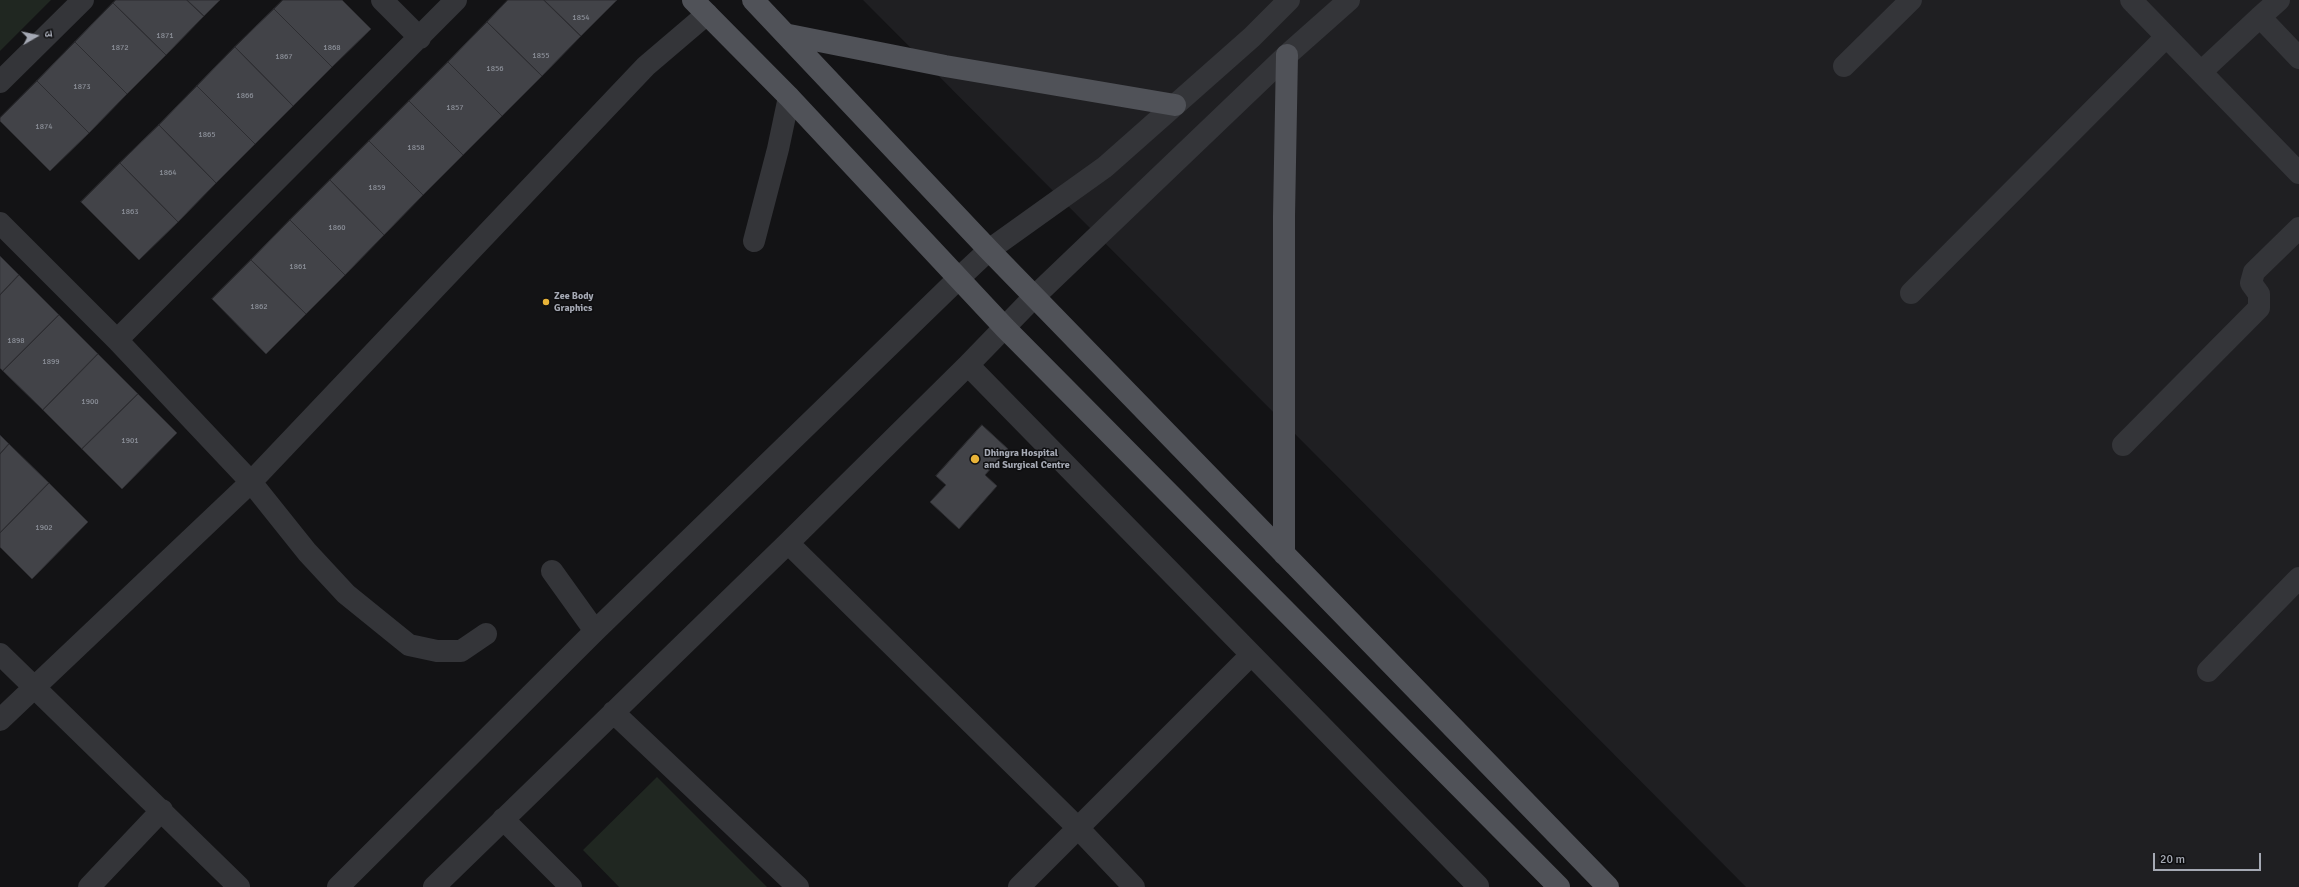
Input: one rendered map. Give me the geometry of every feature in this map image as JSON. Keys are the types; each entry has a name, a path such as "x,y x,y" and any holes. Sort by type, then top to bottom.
{"main road":[{"path":"753,0 789,35 990,250 1608,887"},
{"path":"700,7 789,97 1005,328 1559,887"},
{"path":"789,35 945,66 1175,105"},
{"path":"1284,554 1284,216 1287,55"}],"street":[{"path":"0,82 83,0"},
{"path":"382,0 420,38"},
{"path":"117,340 420,38 456,0"},
{"path":"338,887 595,632 958,279 990,250 1106,167 1252,37 1289,0"},
{"path":"434,887 788,543 1005,328 1035,296 1287,55 1349,0"},
{"path":"1844,66 1911,0"},
{"path":"2131,0 2166,37 2202,71 2299,173"},
{"path":"2202,71 2279,0"},
{"path":"0,720 251,482 646,66 700,7"},
{"path":"2260,17 2299,58"},
{"path":"1910,293 2166,37"},
{"path":"754,241 778,149 789,97"},
{"path":"0,222 117,340 251,482 307,552 346,594 409,645 437,651 460,651 486,634"},
{"path":"2123,445 2259,308 2258,294 2251,283 2254,272 2299,228"},
{"path":"968,365 1478,886"},
{"path":"788,543 1079,829 1134,887"},
{"path":"552,570 595,632"},
{"path":"2208,671 2299,578"},
{"path":"0,654 162,810 239,887"},
{"path":"1019,887 1079,829 1251,655"},
{"path":"613,712 798,887"},
{"path":"89,887 162,810"},
{"path":"503,819 571,887"}],"shaded area":[{"path":"0,0 51,0 0,51"},
{"path":"863,0 2299,0 2299,887 1746,887"},
{"path":"657,777 767,887 619,887 583,850"}],"building":[{"path":"116,0 187,0 204,16 166,55 113,3"},
{"path":"187,0 220,0 204,16"},
{"path":"283,0 342,0 371,29 332,67 274,9"},
{"path":"508,0 544,0 581,36 542,76 487,22"},
{"path":"544,0 617,0 581,36"},
{"path":"113,3 166,55 127,94 75,42"},
{"path":"274,9 332,67 293,106 235,47"},
{"path":"487,22 542,76 502,116 448,62"},
{"path":"75,42 127,94 89,133 37,81"},
{"path":"235,47 293,106 255,144 197,86"},
{"path":"448,62 502,116 463,155 409,101"},
{"path":"37,81 89,133 50,171 0,121 0,118"},
{"path":"197,86 255,144 216,183 159,125"},
{"path":"409,101 463,155 423,195 369,141"},
{"path":"159,125 216,183 178,222 120,163"},
{"path":"369,141 423,195 384,235 330,180"},
{"path":"120,163 178,222 139,260 81,202"},
{"path":"330,180 384,235 345,275 290,220"},
{"path":"290,220 345,275 306,314 251,260"},
{"path":"0,256 19,275 0,295"},
{"path":"251,260 306,314 266,354 212,299"},
{"path":"19,275 59,315 3,371 0,368 0,295"},
{"path":"59,315 98,354 43,410 3,371"},
{"path":"98,354 138,394 82,449 43,410"},
{"path":"138,394 177,433 122,489 82,449"},
{"path":"982,425 1008,449 985,475 997,486 959,529 930,502 946,485 936,476"},
{"path":"0,435 9,444 0,454"},
{"path":"9,444 49,483 0,533 0,454"},
{"path":"49,483 88,522 32,579 0,547 0,533"}],"place":[{"name":"Zee Body Graphics","path":"546,302"},
{"name":"Dhingra Hospital and Surgical Centre","path":"975,459"}]}
